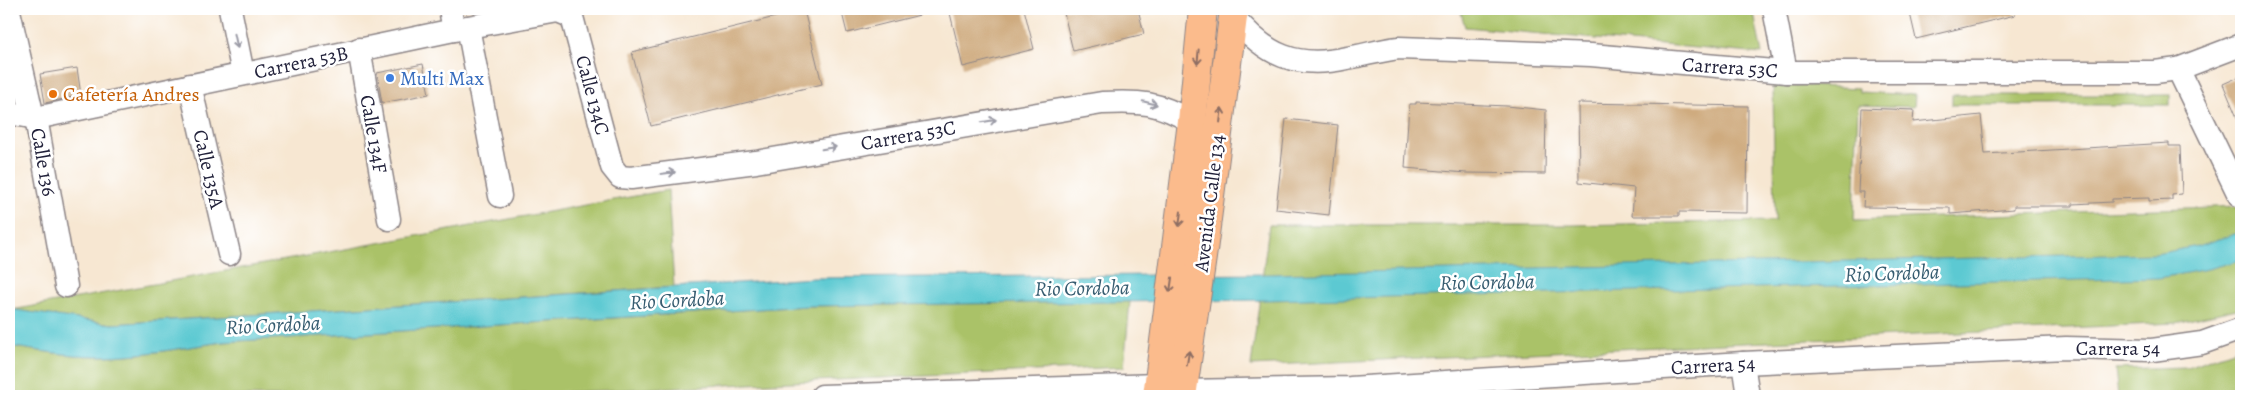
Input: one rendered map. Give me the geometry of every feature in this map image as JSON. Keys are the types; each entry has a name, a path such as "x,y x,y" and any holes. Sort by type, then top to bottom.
{"main road":[{"name":"Avenida Calle 134","path":"1170,392 1166,320 1192,122 1203,9"},
{"name":"Avenida Calle 134","path":"1170,392 1194,319 1234,13"}],"street":[{"path":"230,9 243,74"},
{"path":"1774,9 1786,72"},
{"name":"Calle 136","path":"9,11 32,113 36,118 66,286"},
{"name":"Carrera 53B","path":"36,118 359,50 458,22 558,11 567,14"},
{"name":"Carrera 53C","path":"1234,13 1248,35 1264,48 1287,59 1320,63 1380,50 1399,48 1591,55 1786,72 2155,72 2178,69 2241,45"},
{"name":"Calle 134C","path":"567,14 572,17 612,167 620,176"},
{"path":"458,22 500,196"},
{"name":"Calle 134F","path":"359,50 390,219"},
{"path":"2178,69 2239,195"},
{"name":"Calle 135A","path":"190,85 229,254"},
{"name":"Carrera 53C","path":"620,176 631,178 756,162 1102,103 1141,101 1175,112 1192,122"},
{"path":"9,112 36,118"},
{"name":"Carrera 54","path":"822,396 1170,392 1288,393 1743,363 2066,348 2152,350 2202,343 2241,329"},
{"path":"1743,363 1748,396"}],"green space":[{"path":"1460,9 1753,9 1762,54 1465,27"},
{"path":"1773,84 1859,88 1859,92 1915,95 1914,107 1858,105 1854,220 2241,206 2241,308 2175,323 1251,366 1269,225 1573,225 1775,221"},
{"path":"1952,95 2170,95 2170,105 1952,105"},
{"path":"668,190 674,287 112,324 12,310"},
{"path":"1130,301 1124,367 482,396 9,396 9,346 65,354 115,356 222,342 808,306"},
{"path":"2241,348 2241,396 2118,396 2115,369 2187,367"},
{"path":"1731,391 1731,396 1646,396"}],"water":[{"name":"Rio Cordoba","path":"2241,232 2241,260 2208,269 2159,278 1267,300 808,306 222,342 115,356 65,354 9,346 9,309 112,324 813,278 1270,274 2156,254 2198,246"}],"building":[{"path":"841,9 919,9 920,15 847,33"},
{"path":"949,9 1024,9 1034,49 963,67"},
{"path":"1063,9 1138,9 1144,34 1073,51"},
{"path":"1909,9 2015,9 2015,15 1916,39"},
{"path":"804,10 822,84 651,126 632,52"},
{"path":"423,64 429,94 382,103 377,73"},
{"path":"77,68 81,95 45,103 40,74"},
{"path":"2241,76 2241,127 2223,84"},
{"path":"1416,102 1507,106 1546,110 1545,174 1466,173 1405,168 1409,104 1416,104"},
{"path":"1578,103 1748,106 1747,213 1679,212 1679,216 1632,216 1634,188 1579,182"},
{"path":"1862,108 1914,110 1913,122 1981,115 1985,154 2169,143 2169,146 2180,146 2182,194 2172,195 2172,200 2149,201 2149,198 2112,199 2112,202 2073,204 2073,206 2014,206 2014,209 1950,214 1950,208 1863,207 1864,192 1858,192"},
{"path":"1286,119 1338,125 1329,215 1276,209"}],"place":[{"name":"Multi Max","path":"390,78"},
{"name":"Cafetería Andres","path":"53,94"}]}
